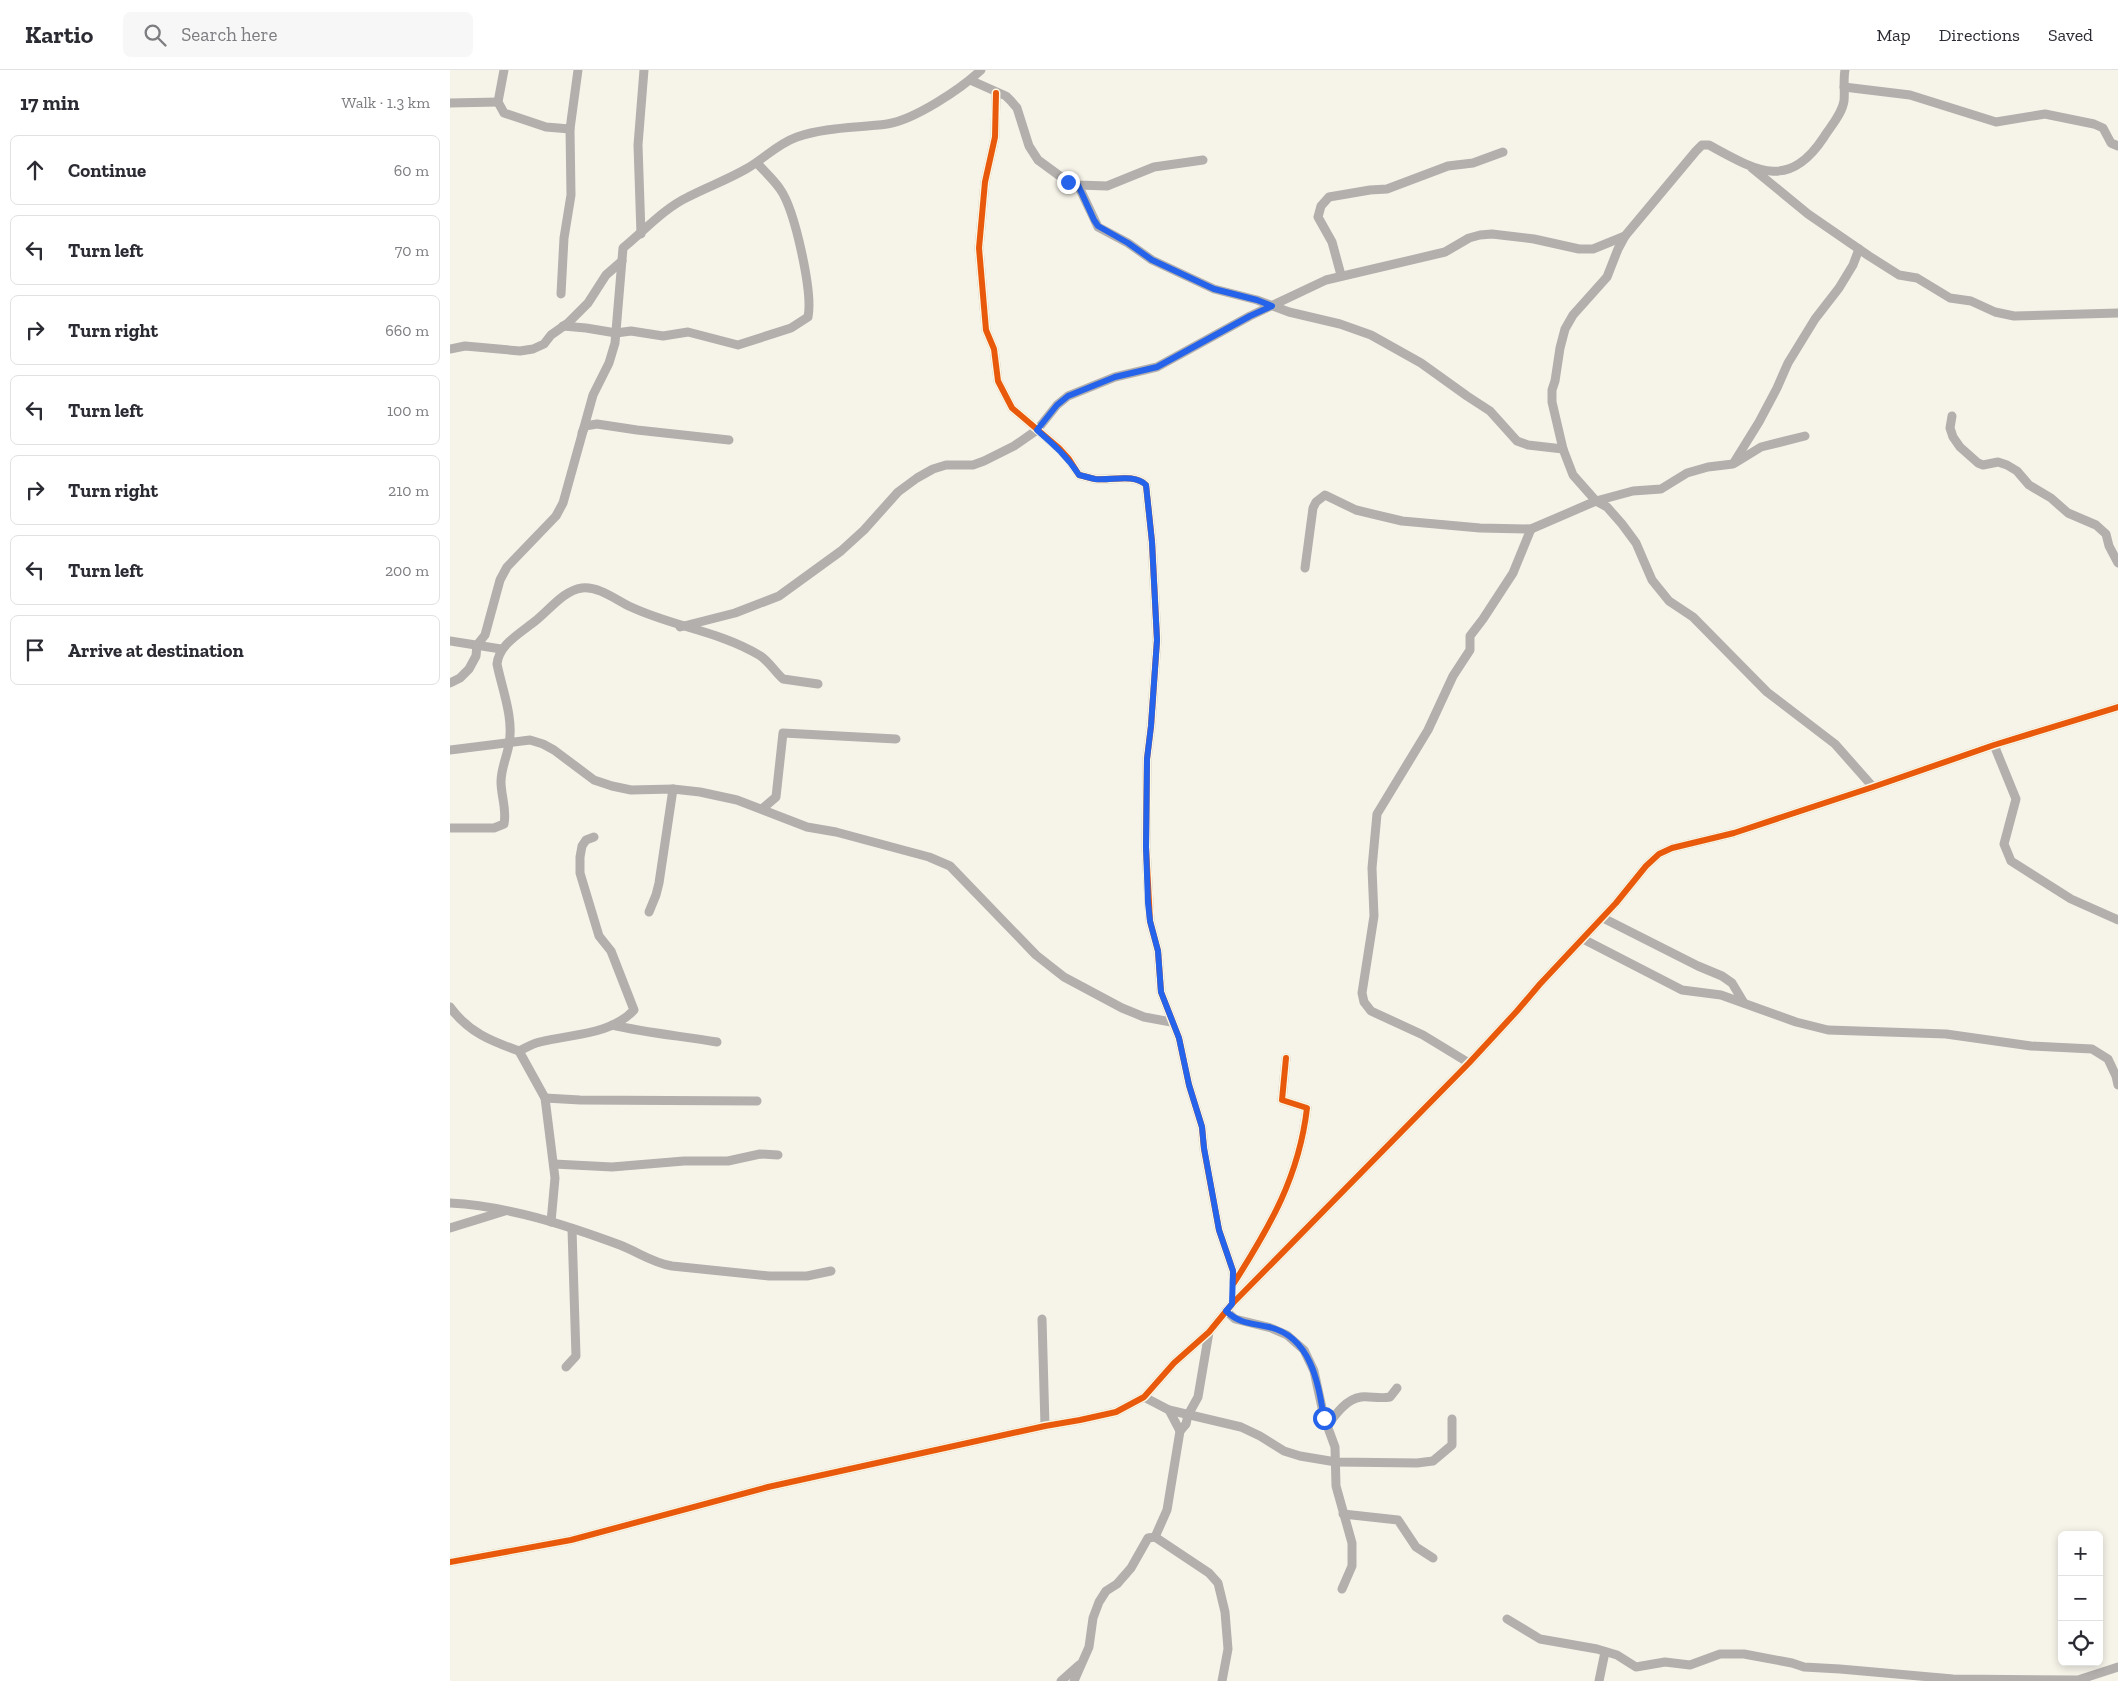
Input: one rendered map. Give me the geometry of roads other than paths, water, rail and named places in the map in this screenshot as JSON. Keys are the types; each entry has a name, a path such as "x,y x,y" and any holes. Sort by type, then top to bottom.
{"street":[{"path":"561,294 564,238 571,195 570,129 578,70"},
{"path":"641,234 638,146 644,70"},
{"path":"450,683 460,678 469,669 476,656 477,645 485,634 493,600 500,580 507,568 556,516 563,503 593,396 615,343 623,248 658,217 687,197 730,179 757,163 774,148 797,137 825,130 889,124 908,117 970,80 981,70"},
{"path":"1752,167 1775,172 1792,168 1804,162 1816,149 1840,113 1844,101 1845,70"},
{"path":"502,71 498,102 504,113 546,127 570,129"},
{"path":"970,80 1006,96 1017,108 1029,146 1038,160 1068,182 1078,185 1106,186 1154,167 1203,160"},
{"path":"1844,87 1910,95 1996,122 2045,114 2094,124 2103,128 2111,143 2118,146"},
{"path":"996,93 995,137 985,182 979,248 984,322 994,349 998,381 1012,408 1059,448 1079,475 1094,479 1133,479 1146,485 1152,542 1157,640 1147,759 1146,847 1148,903 1150,921 1158,951 1161,992 1171,1022 1179,1038 1189,1085 1202,1127 1219,1230 1233,1271 1234,1284 1229,1307 1235,1319 1271,1328 1287,1335 1304,1350 1314,1371 1327,1426 1335,1447 1336,1486 1352,1543 1352,1566 1342,1589"},
{"path":"450,103 498,102"},
{"path":"1873,788 1835,744 1766,692 1693,617 1669,601 1652,580 1636,543 1622,524 1607,507 1596,501 1573,475 1563,448 1552,402 1552,390 1565,329 1582,302 1600,287 1625,236 1702,145 1709,145 1752,167 1808,214 1899,275 1916,278 1950,298 1971,301 1995,312 2014,316 2118,313"},
{"path":"1340,275 1332,242 1318,217 1321,206 1329,197 1387,189 1448,166 1474,163 1503,152"},
{"path":"563,326 616,333 631,331 663,336 688,332 738,345 791,328 808,317 810,307 806,277 790,208 780,189 757,163"},
{"path":"1078,185 1094,220 1103,230 1128,243 1152,260 1214,289 1340,324 1371,335 1421,363 1490,411 1517,440 1528,445 1563,448"},
{"path":"680,627 735,613 779,596 841,551 864,530 898,492 917,478 933,469 946,465 973,464 984,461 1014,446 1037,430 1057,405 1068,396 1115,377 1157,367 1302,290 1340,275 1357,273 1445,252 1469,238 1480,235 1492,234 1534,239 1579,249 1593,249 1625,236"},
{"path":"1733,464 1759,422 1788,363 1815,319 1848,273 1860,249"},
{"path":"450,349 465,346 520,351 533,349 544,344 551,335 588,304 606,275 622,261"},
{"path":"1952,416 1950,428 1953,437 1960,447 1978,463 1983,465 1998,462 2006,465 2017,471 2025,482 2050,498 2068,513 2096,525 2106,534 2113,555 2118,563"},
{"path":"581,436 585,426 597,424 729,440"},
{"path":"1306,568 1313,508 1316,502 1325,495 1356,510 1402,521 1480,528 1531,529 1596,501 1633,492 1661,489 1687,473 1708,467 1733,464 1761,447 1805,436"},
{"path":"1469,1063 1422,1035 1371,1011 1364,1002 1362,993 1374,916 1372,868 1377,814 1424,737 1453,676 1470,650 1470,636 1513,573 1531,529"},
{"path":"450,828 494,828 504,824 505,812 501,789 501,775 509,743 509,719 497,664 498,656 501,649 536,621 560,598 583,588 593,588 655,618 680,627 707,632 759,655 769,662 783,680 818,684"},
{"path":"450,641 501,649"},
{"path":"450,1562 571,1540 768,1487 1116,1412 1144,1397 1174,1363 1209,1332 1229,1307 1469,1063 1603,918 1646,866 1659,854 1672,848 1734,833 1873,788 1994,744 2118,706"},
{"path":"762,809 776,797 783,733 896,739"},
{"path":"450,750 530,740 543,744 594,780 612,786 631,790 685,789 737,800 807,827 836,832 929,857 950,866 1036,955 1064,977 1122,1008 1144,1017 1171,1022"},
{"path":"1994,744 2016,799 2004,844 2011,861 2071,899 2118,920"},
{"path":"649,912 659,883 673,789"},
{"path":"519,1051 539,1042 573,1037 612,1026 627,1017 634,1010 611,951 599,936 580,872 582,846 586,840 594,838"},
{"path":"1603,918 1698,966 1722,976 1732,983 1744,1003"},
{"path":"1583,940 1682,990 1721,995 1796,1022 1828,1030 1946,1034 2031,1046 2092,1049 2108,1059 2118,1085"},
{"path":"450,1007 463,1022 478,1034 519,1051 545,1098 555,1178 551,1222"},
{"path":"612,1026 646,1033 678,1035 717,1042"},
{"path":"1234,1284 1271,1223 1283,1199 1304,1128 1307,1108 1282,1100 1286,1058"},
{"path":"545,1098 580,1100 757,1101"},
{"path":"554,1164 612,1167 684,1161 728,1161 760,1154 778,1155"},
{"path":"450,1203 468,1204 506,1211 551,1222 620,1245 658,1264 769,1276 807,1276 832,1271"},
{"path":"450,1228 506,1211"},
{"path":"566,1366 576,1356 572,1229"},
{"path":"1042,1319 1045,1426"},
{"path":"1155,1537 1167,1510 1180,1431 1186,1424 1188,1415 1198,1397 1209,1332"},
{"path":"1327,1426 1338,1410 1360,1397 1380,1399 1390,1397 1397,1388"},
{"path":"1144,1397 1169,1410 1240,1427 1260,1436 1284,1451 1300,1456 1336,1462 1404,1464 1433,1461 1452,1445 1452,1419"},
{"path":"1169,1410 1180,1431"},
{"path":"1343,1514 1398,1520 1416,1547 1433,1558"},
{"path":"1074,1681 1089,1647 1093,1618 1106,1591 1117,1584 1131,1568 1148,1538 1155,1537 1209,1572 1218,1583 1225,1612 1228,1649 1222,1681"},
{"path":"1507,1619 1540,1639 1597,1648 1617,1655 1636,1667 1665,1662 1690,1665 1720,1654 1744,1654 1792,1663 1804,1668 1840,1669 1953,1679 2078,1680 2118,1667"},
{"path":"1599,1681 1605,1652"},
{"path":"1061,1681 1081,1663"}]}
